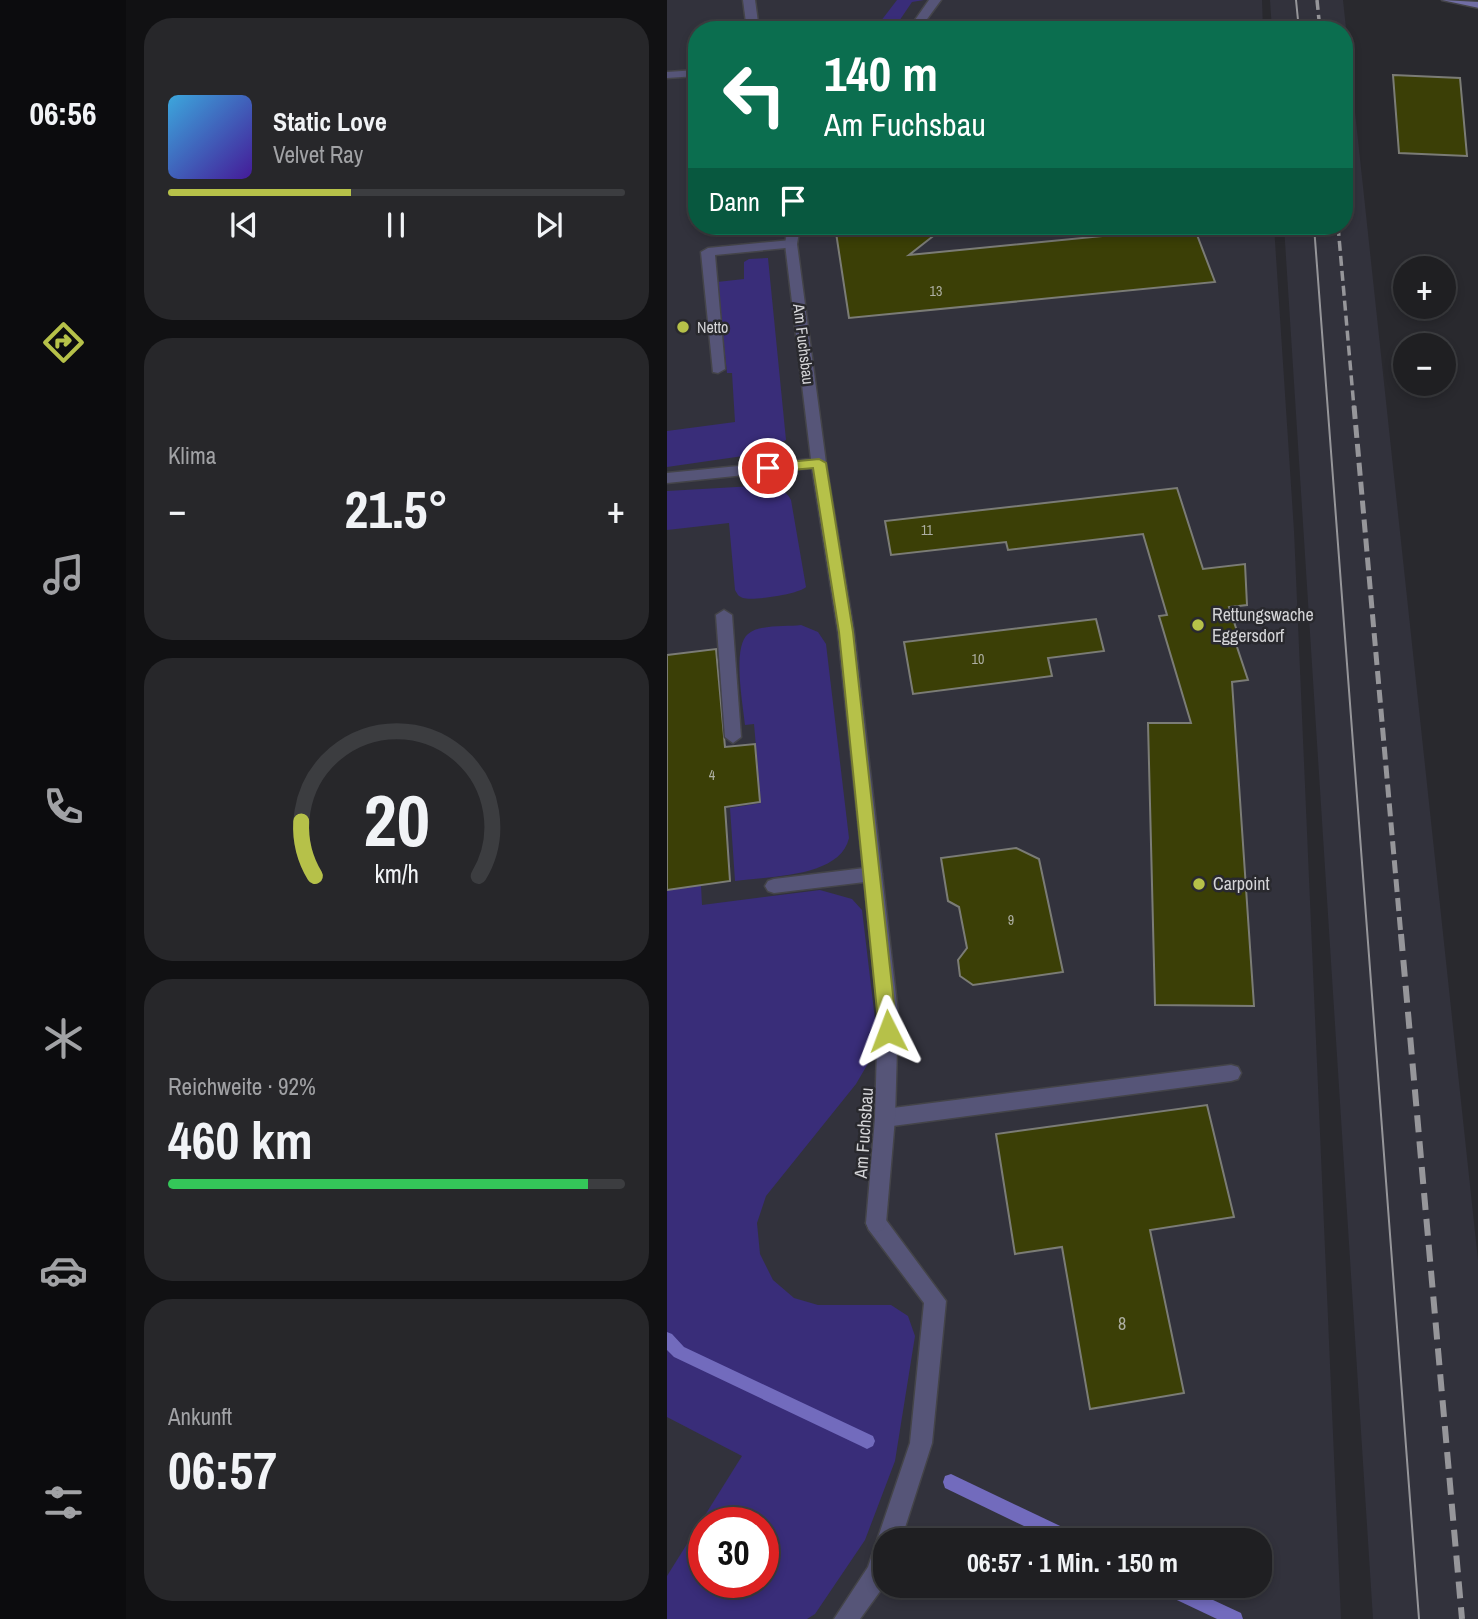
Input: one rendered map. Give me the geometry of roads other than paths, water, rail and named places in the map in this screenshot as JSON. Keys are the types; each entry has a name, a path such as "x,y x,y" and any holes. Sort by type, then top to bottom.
{"street":[{"path":"749,0 752,21"},
{"path":"920,21 935,0"},
{"path":"1447,0 1478,5"},
{"path":"667,75 688,73"},
{"name":"Am Fuchsbau","path":"792,235 791,244 819,463 846,632 888,1013 885,1118 876,1223 935,1301 921,1443 893,1528"},
{"path":"718,369 708,252 791,244"},
{"path":"667,478 819,463"},
{"path":"724,615 733,737"},
{"path":"774,886 873,874"},
{"path":"885,1118 1231,1073"},
{"path":"847,1619 873,1581"}],"waterway":[{"path":"667,1339 679,1352 867,1441"},
{"path":"951,1482 1046,1528"},
{"path":"1191,1598 1235,1619"}],"tram line":[{"path":"1296,0 1298,21"},
{"path":"1315,235 1419,1619"}],"railway":[{"path":"1317,0 1319,21"},
{"path":"1339,235 1354,408"},
{"path":"1354,406 1401,936"},
{"path":"1401,934 1462,1619"}],"place":[{"name":"Netto","path":"683,327"},
{"name":"Rettungswache Eggersdorf","path":"1198,625"},
{"name":"Carpoint","path":"1199,884"}]}
